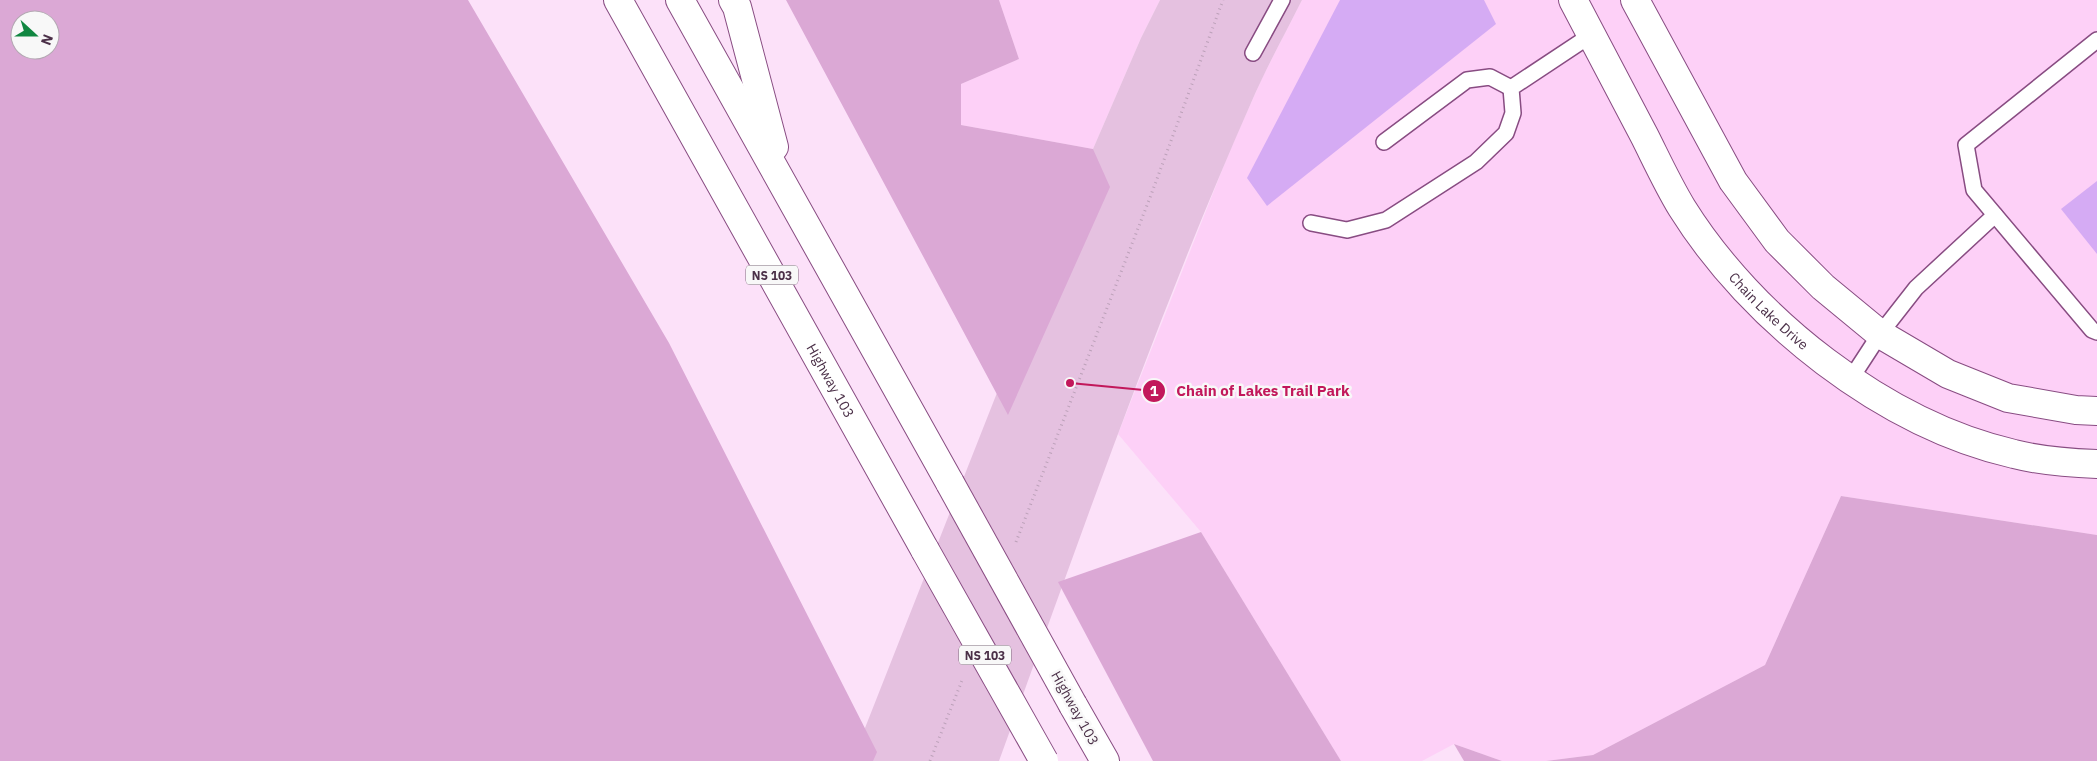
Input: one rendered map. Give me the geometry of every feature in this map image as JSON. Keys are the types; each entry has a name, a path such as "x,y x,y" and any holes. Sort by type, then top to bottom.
{"main road":[{"name":"Highway 103","path":"618,0 1044,761"},
{"name":"Highway 103","path":"680,0 1105,761"},
{"path":"733,0 737,7 785,187"},
{"name":"Chain Lake Drive","path":"1573,0 1681,207 1714,254 1758,304 1803,344 1850,380 1900,409 1954,435 2014,454 2097,464"},
{"path":"1635,0 1733,181 1784,248 1822,287 1880,334 1948,374 2008,398 2097,412"}],"lane":[{"path":"1253,53 1282,0"},
{"path":"1511,88 1591,35"},
{"path":"2097,40 1966,145 1974,190 2092,330 2097,332"},
{"path":"1384,142 1467,80 1490,77 1511,88"},
{"path":"1311,223 1348,230 1386,220 1476,162 1506,133 1513,112 1511,88"},
{"path":"1850,380 1880,334 1916,288 1995,215"}],"path":[{"path":"1014,548 1151,195 1224,0"},
{"path":"930,761 963,678"}],"shaded area":[{"path":"0,0 468,0 669,343 877,752 873,761 0,761"},
{"path":"786,0 999,0 1019,59 961,84 961,125 1093,149 1110,187 1008,415"},
{"path":"999,0 1160,0 1141,38 1093,149 961,125 961,84 1019,59"},
{"path":"1160,0 1302,0 1257,90 1183,266 1119,430 999,761 852,761 1093,149 1141,38"},
{"path":"1302,0 2097,0 2097,535 1841,496 1765,665 1593,755 1546,761 1502,761 1454,744 1422,761 1341,761 1201,532 1118,434 1230,150 1263,76"},
{"path":"1841,496 2097,535 2097,761 1546,761 1593,755 1765,665"},
{"path":"1201,532 1341,761 1153,761 1058,582"},
{"path":"1454,744 1502,761 1464,761"}],"building":[{"path":"1340,0 1484,0 1496,24 1267,206 1247,178"},
{"path":"2097,181 2097,254 2061,209"}],"place":[{"name":"Chain of Lakes Trail Park","path":"1070,383"}]}
